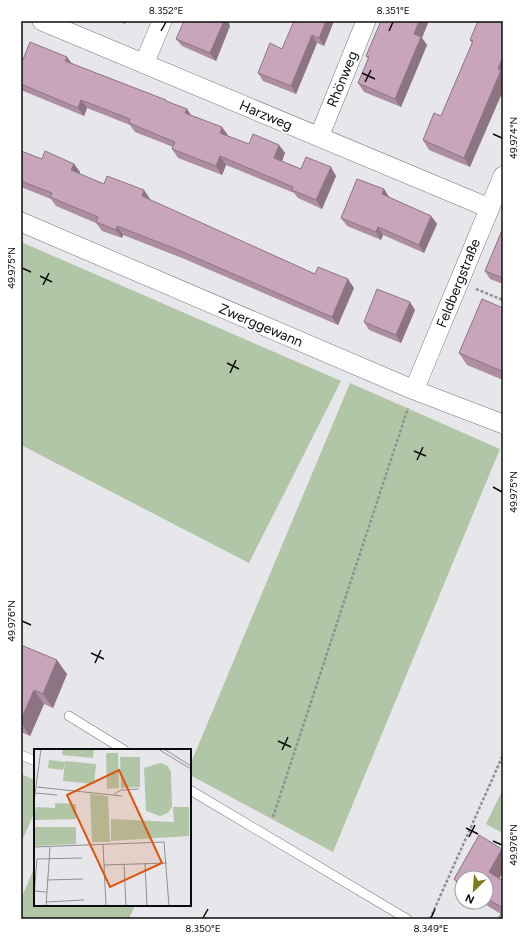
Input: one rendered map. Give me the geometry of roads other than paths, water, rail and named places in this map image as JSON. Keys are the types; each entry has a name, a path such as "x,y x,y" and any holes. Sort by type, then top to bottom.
{"street":[{"name":"Harzweg","path":"42,21 489,208"},
{"path":"144,64 162,21"},
{"name":"Rhönweg","path":"319,137 366,21"},
{"name":"Feldbergstraße","path":"414,390 503,176"},
{"name":"Zwerggewann","path":"21,222 414,390 503,424"}],"lane":[{"path":"69,716 122,749"},
{"path":"21,755 34,761"},
{"path":"191,791 407,919"}]}
